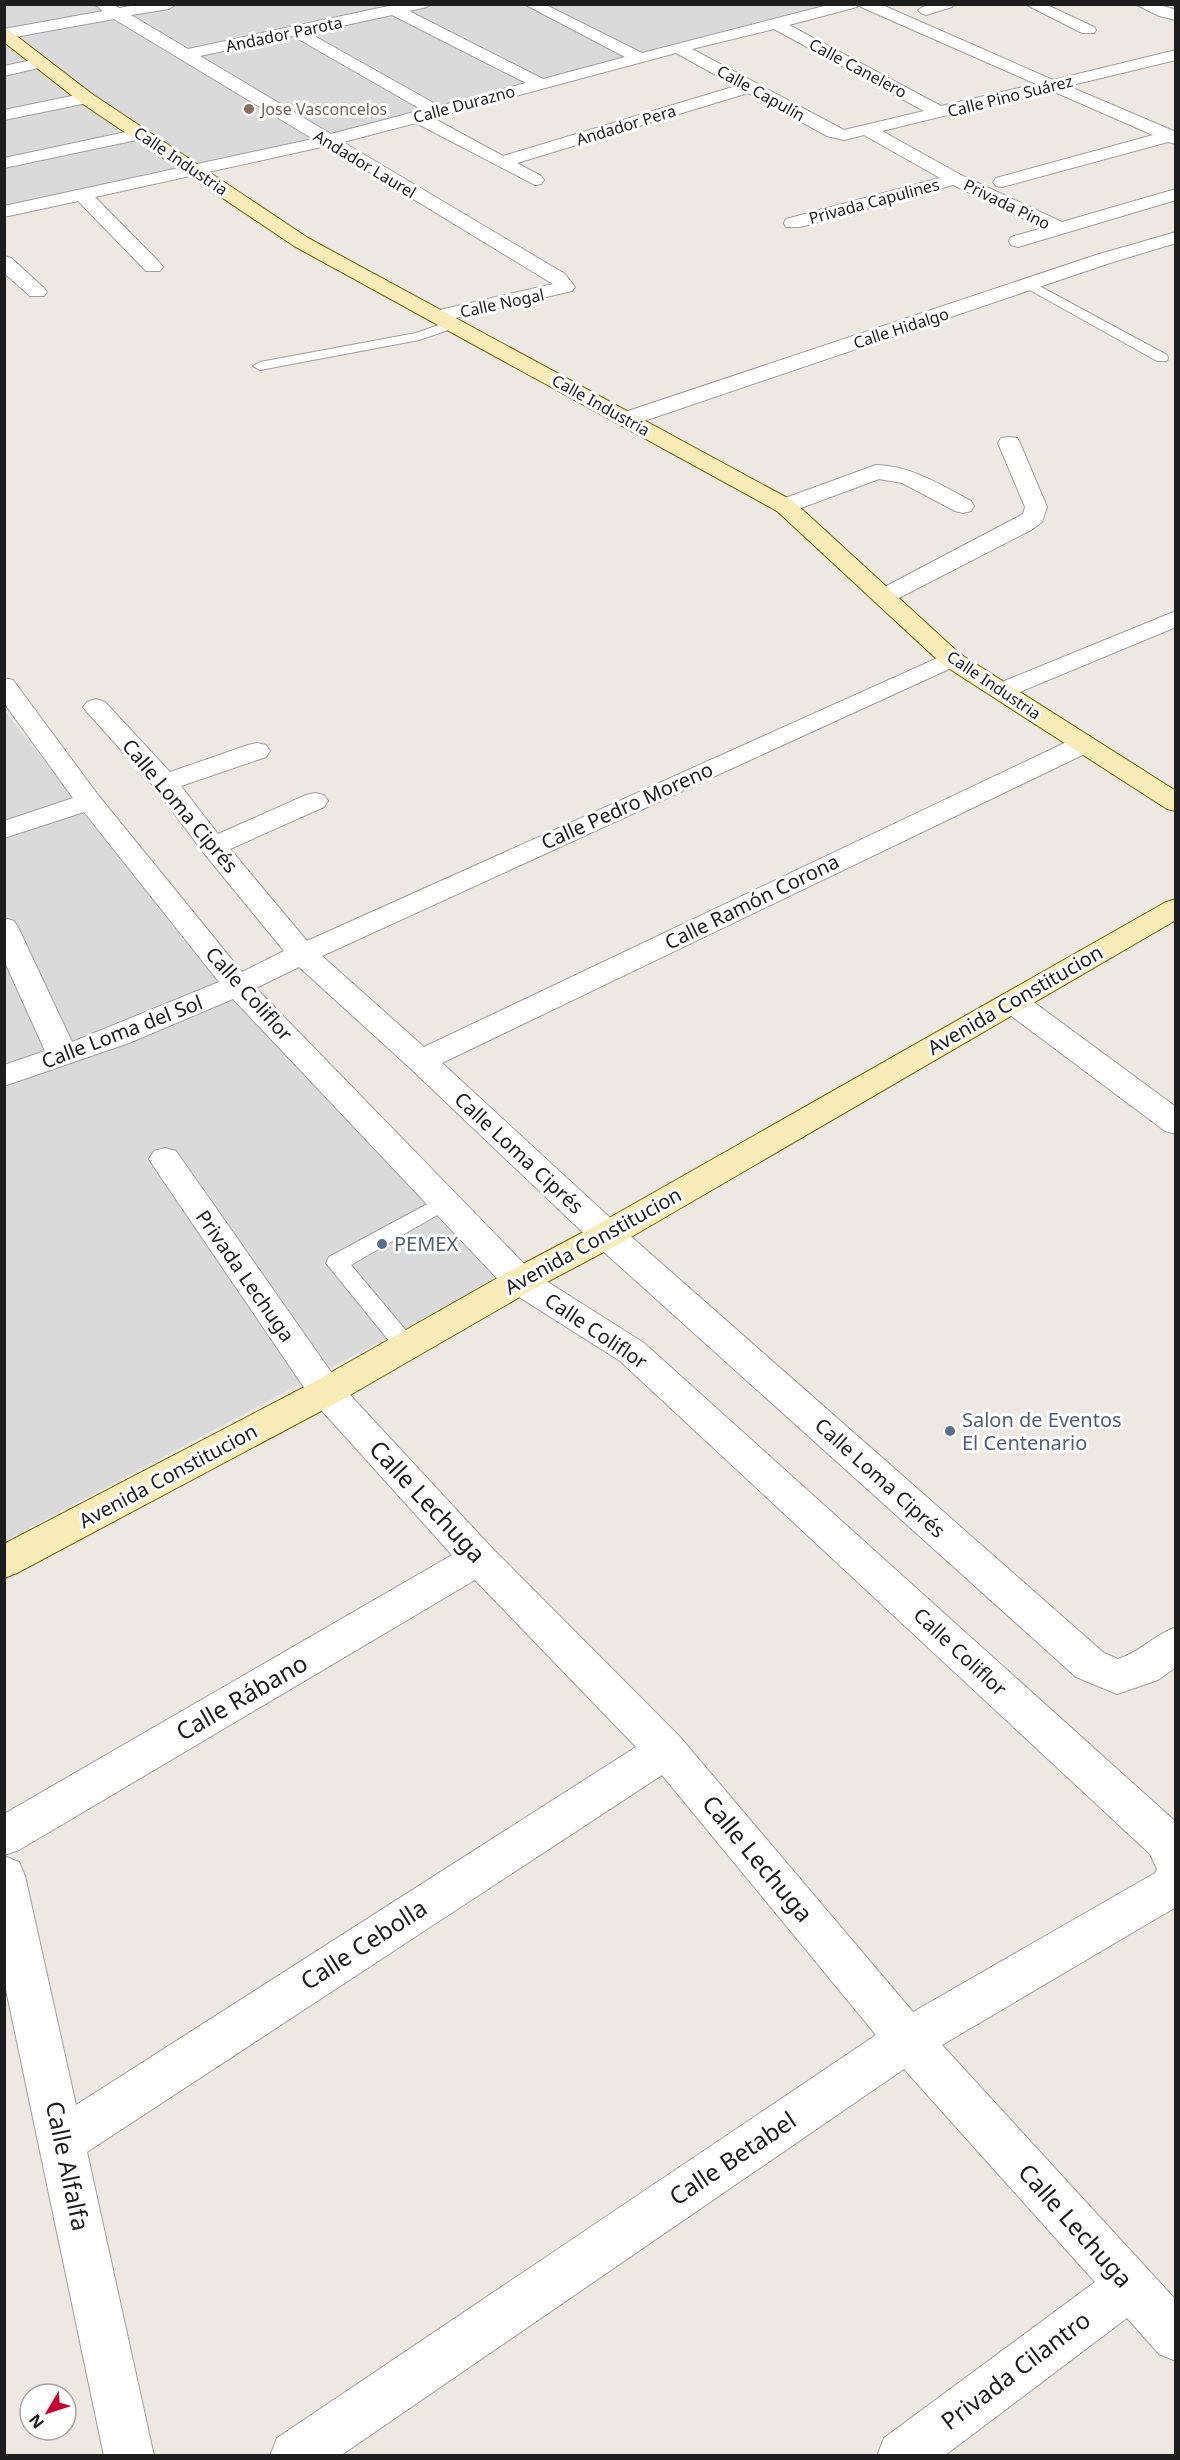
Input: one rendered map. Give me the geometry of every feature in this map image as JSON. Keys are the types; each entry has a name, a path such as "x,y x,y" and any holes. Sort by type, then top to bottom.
{"street":[{"name":"Andador Laurel","path":"100,4 558,279 565,287"},
{"path":"5,34 169,4"},
{"name":"Andador Parota","path":"183,55 422,4"},
{"path":"531,4 640,58"},
{"name":"Calle Durazno","path":"4,212 326,141 852,4"},
{"path":"866,4 1051,86 1173,133"},
{"path":"909,4 926,10 946,12"},
{"path":"1032,4 1088,30"},
{"path":"1142,4 1173,15"},
{"path":"394,10 541,84"},
{"name":"Calle Canelero","path":"775,23 941,113"},
{"path":"295,31 437,112"},
{"name":"Calle Industria","path":"5,34 86,98 302,242 785,506 951,659 1176,803"},
{"name":"Calle Capulín","path":"678,48 833,132 844,135"},
{"path":"1017,52 1068,82 1173,133"},
{"name":"Calle Pino Suárez","path":"844,135 869,131 1176,55"},
{"path":"4,70 41,63"},
{"name":"Andador Pera","path":"502,162 750,87"},
{"path":"4,115 86,98"},
{"path":"418,117 535,180"},
{"name":"Privada Pino","path":"869,131 955,179 1059,228"},
{"path":"1002,182 1173,133"},
{"path":"4,163 140,134"},
{"name":"Privada Capulines","path":"793,223 955,179"},
{"path":"1018,241 1176,194"},
{"path":"82,195 153,267"},
{"name":"Calle Hidalgo","path":"627,419 1103,259 1176,237"},
{"path":"4,262 38,292"},
{"name":"Calle Nogal","path":"446,320 565,287"},
{"path":"883,597 1023,525 1034,517 1036,507 1009,443"},
{"path":"785,506 876,472 887,471 900,474 963,506"},
{"path":"1001,691 1176,618"},
{"name":"Calle Pedro Moreno","path":"302,954 951,659"},
{"name":"Calle Coliflor","path":"8,696 238,987 520,1281 632,1352 1165,1840 1176,1864"},
{"name":"Calle Loma Ciprés","path":"96,707 165,783 213,846 302,954 421,1061 607,1235 1090,1665 1117,1677 1144,1668 1176,1644"},
{"name":"Calle Ramón Corona","path":"421,1061 1084,744"},
{"path":"165,783 257,751"},
{"path":"4,830 89,801"},
{"path":"213,846 315,801"},
{"name":"Avenida Constitucion","path":"4,1563 326,1392 520,1281 607,1235 1176,909"},
{"path":"4,927 63,1056"},
{"name":"Calle Loma del Sol","path":"4,1076 63,1056 238,987 302,954"},
{"path":"1013,1002 1171,1114"},
{"name":"Privada Lechuga","path":"165,1159 326,1392"},
{"name":"Calle Lechuga","path":"326,1392 479,1559 666,1750 908,2040 1176,2337"},
{"name":"Calle Rábano","path":"4,1836 479,1559"},
{"name":"Calle Cebolla","path":"62,2141 666,1750"},
{"name":"Calle Betabel","path":"295,2456 908,2040 1171,1887 1176,1874"},
{"name":"Calle Alfalfa","path":"4,1876 129,2456"},
{"name":"Privada Cilantro","path":"902,2456 1130,2286"}],"lane":[{"path":"1030,285 1162,358"},
{"path":"260,366 419,336 446,320"},
{"path":"406,1346 337,1263 444,1202"}],"shaded area":[{"path":"4,5 838,5 316,140 5,210"},
{"path":"4,710 225,990 496,1280 5,1541"}],"place":[{"name":"Jose Vasconcelos","path":"249,109"},
{"name":"PEMEX","path":"382,1244"},
{"name":"Salon de Eventos El Centenario","path":"950,1431"}]}
